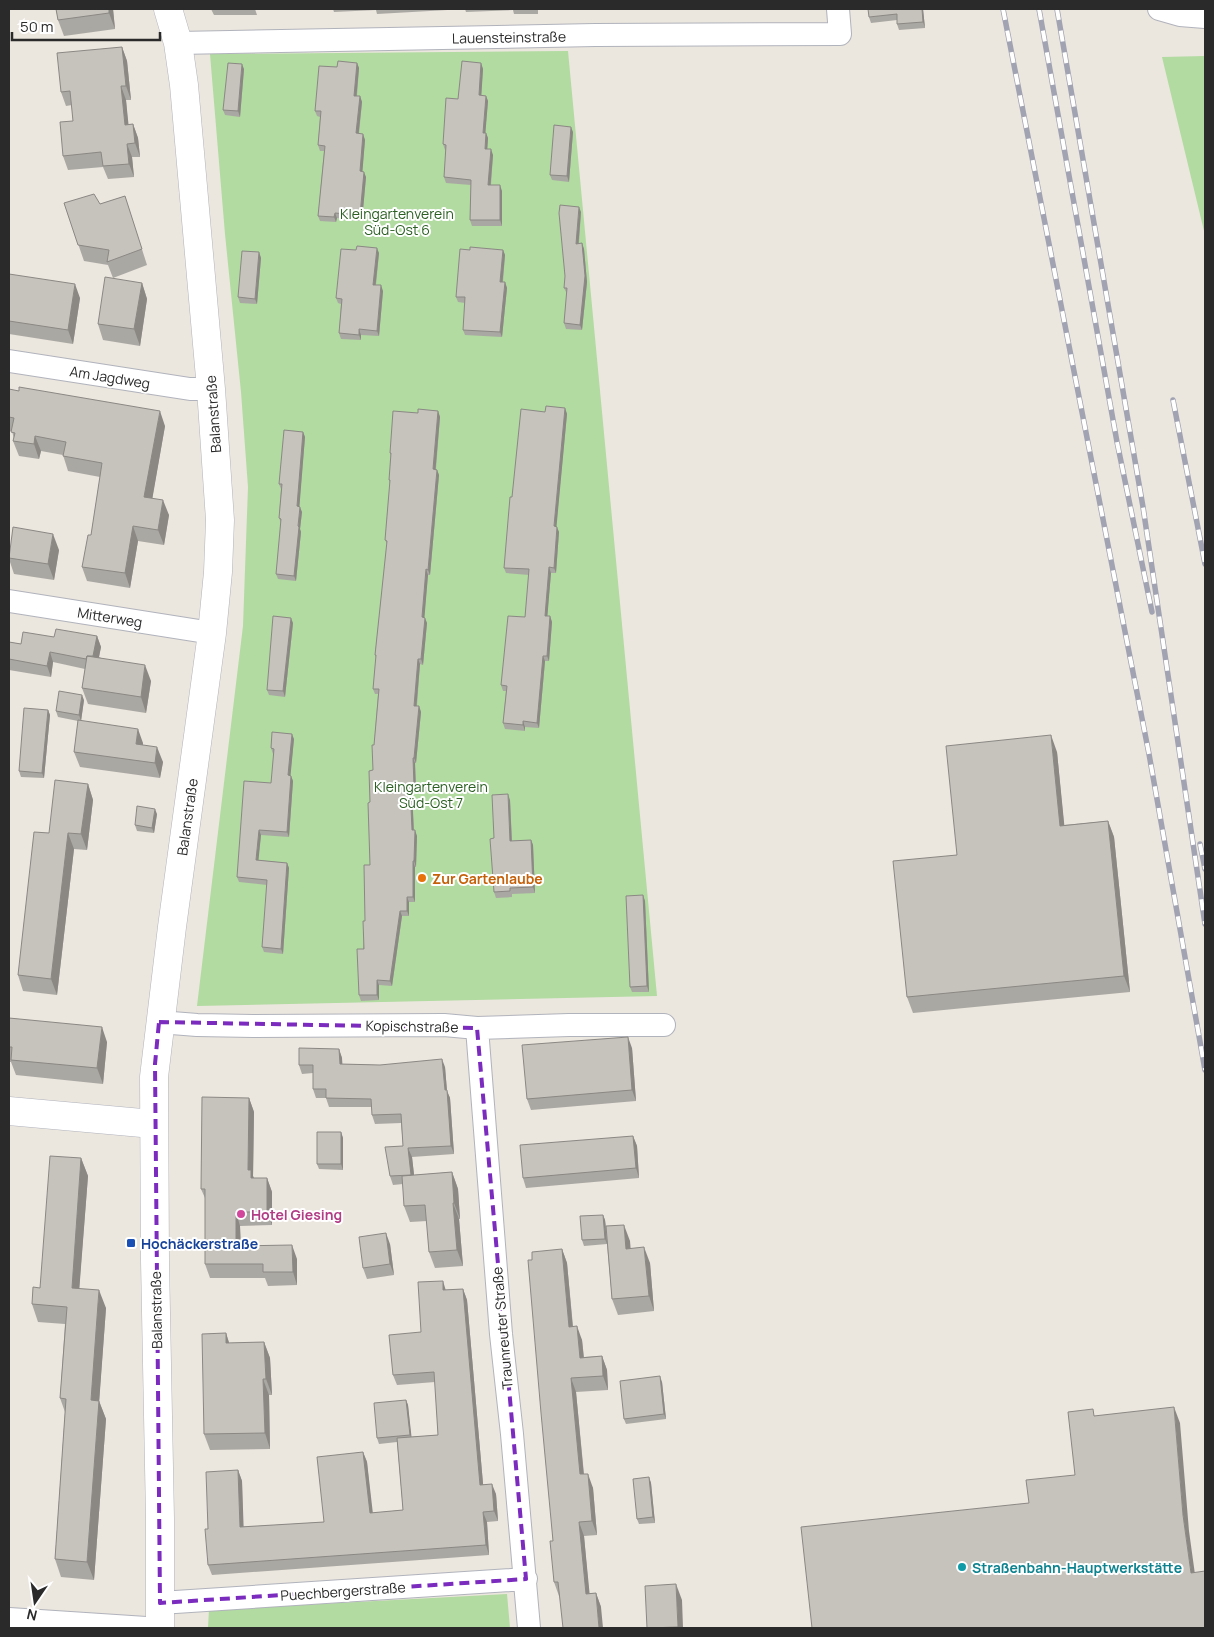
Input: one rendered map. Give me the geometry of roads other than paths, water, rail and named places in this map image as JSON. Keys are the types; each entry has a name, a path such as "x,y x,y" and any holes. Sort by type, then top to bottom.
{"street":[{"name":"Balanstraße","path":"160,1616 153,1124 154,1077 212,633 218,572 220,520 211,389 184,85 178,43 168,9"},
{"name":"Lauensteinstraße","path":"178,43 594,35 840,34 838,9"},
{"path":"1159,9 1180,15 1205,17"},
{"name":"Am Jagdweg","path":"9,361 190,389 211,389"},
{"name":"Mitterweg","path":"9,600 212,633"},
{"name":"Kopischstraße","path":"160,1022 197,1025 435,1025 477,1028 570,1025 664,1025"},
{"name":"Traunreuter Straße","path":"477,1028 501,1334 530,1628"},
{"path":"9,1111 153,1124"},
{"name":"Puechbergerstraße","path":"160,1616 526,1579"},
{"path":"9,1619 146,1628"}],"railway":[{"path":"1003,9 1149,754 1205,1070"},
{"path":"1039,9 1117,442 1152,612"},
{"path":"1057,9 1143,507 1205,924"},
{"path":"1173,400 1205,564"},
{"path":"1200,844 1205,869"}],"place":[{"name":"Zur Gartenlaube","path":"422,878"},
{"name":"Hotel Giesing","path":"241,1214"},
{"name":"Hochäckerstraße","path":"131,1243"},
{"name":"Straßenbahn-Hauptwerkstätte","path":"962,1567"}],"park label":[{"name":"Kleingartenverein Süd-Ost 6","path":"397,222"},
{"name":"Kleingartenverein Süd-Ost 7","path":"431,794"}]}
